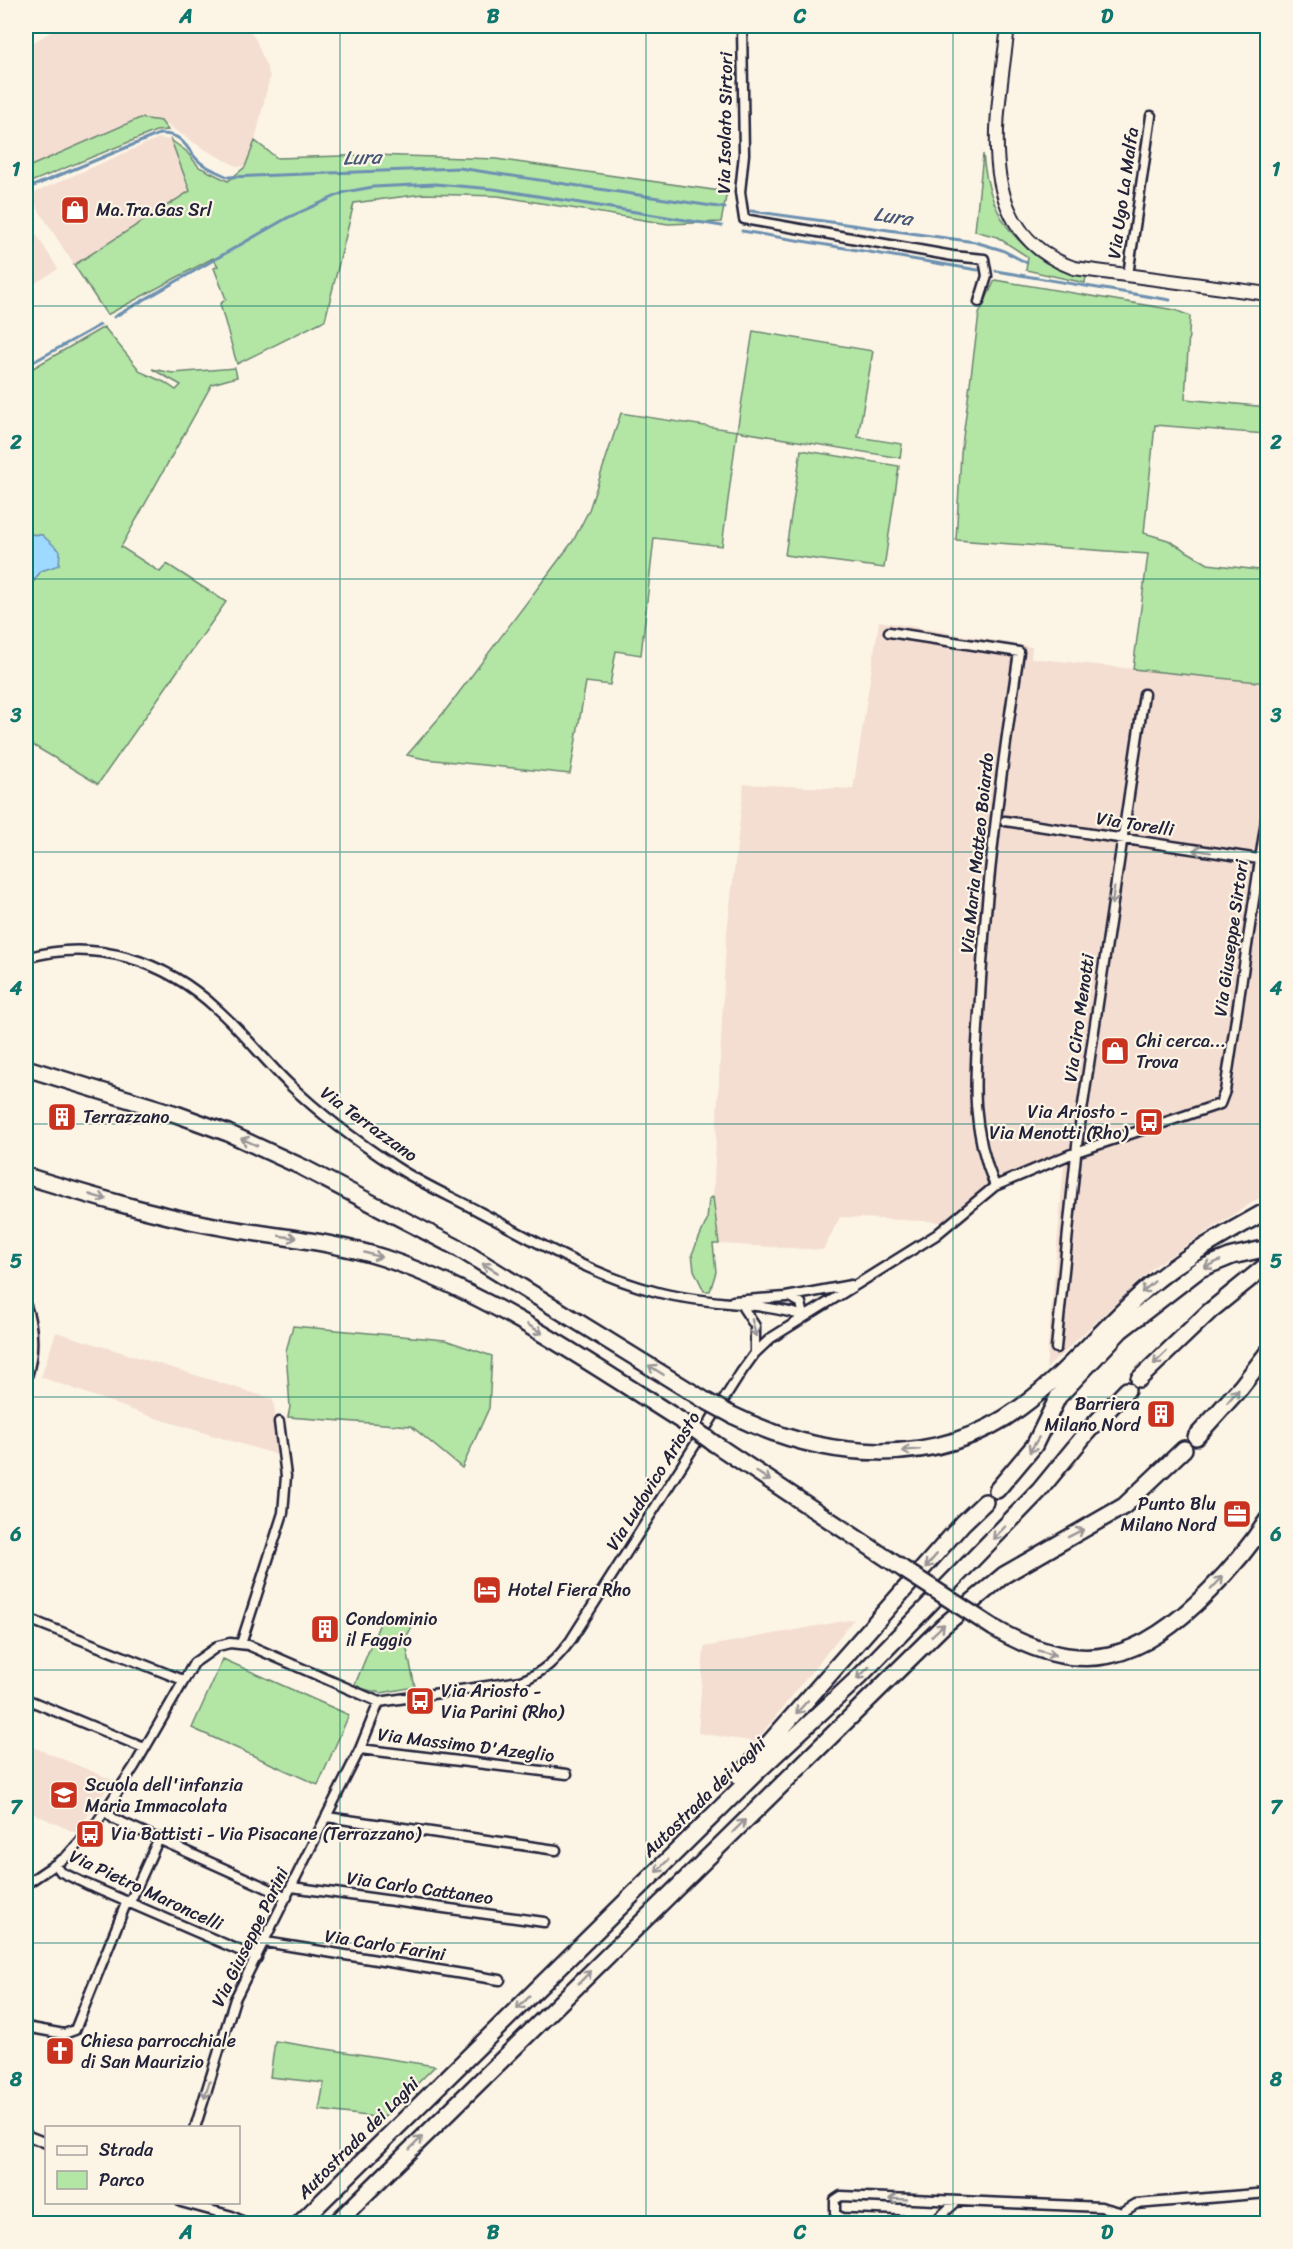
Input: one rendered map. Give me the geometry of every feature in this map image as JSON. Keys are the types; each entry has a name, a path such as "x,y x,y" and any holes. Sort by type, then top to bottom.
{"highway":[{"path":"26,1068 71,1080 228,1133 302,1167 458,1248 732,1415 782,1436 856,1450 908,1451 948,1445 968,1438 997,1423 1037,1394 1143,1292 1175,1265 1268,1210"},
{"path":"26,1176 138,1208 213,1226 316,1241 385,1259 505,1311 690,1427 994,1628 1019,1643 1060,1656 1095,1658 1128,1650 1157,1635 1198,1603 1237,1560 1268,1520"},
{"path":"997,1490 1034,1446 1058,1397 1122,1330 1200,1269 1232,1256 1268,1248"},
{"path":"1138,1379 1216,1305 1268,1264"},
{"path":"1196,1437 1241,1387 1268,1352"},
{"name":"Autostrada dei Laghi","path":"299,2223 680,1848 859,1677 1040,1491 1089,1430 1127,1390"},
{"path":"334,2223 942,1627 1004,1575 1124,1506 1184,1449"},
{"path":"680,1848 722,1796 963,1523 985,1502"}],"street":[{"name":"Via Isolato Sirtori","path":"742,26 744,154 740,192 744,219 953,256 978,257 984,260 987,266 979,302"},
{"path":"1008,26 999,130 1005,179 1018,211 1044,242 1086,269 1268,294"},
{"name":"Via Ugo La Malfa","path":"1128,275 1151,116"},
{"name":"Via Maria Matteo Boiardo","path":"889,632 1019,652 987,895 974,1105 980,1141 995,1186"},
{"name":"Via Ciro Menotti","path":"1056,1348 1076,1152 1144,694"},
{"name":"Via Giuseppe Sirtori","path":"1215,1106 1222,1100 1225,1091 1268,807"},
{"name":"Via Torelli","path":"1005,821 1259,860"},
{"name":"Via Terrazzano","path":"26,958 76,950 99,951 140,961 164,971 199,993 291,1086 356,1140 398,1168 576,1262 656,1292 700,1301 720,1302 786,1297 861,1283"},
{"name":"Via Ludovico Ariosto","path":"26,1884 56,1865 76,1846 105,1811 194,1662 211,1648 230,1643 261,1649 352,1692 379,1702 520,1681 548,1666 571,1641 755,1353 804,1316 936,1235 995,1186 1076,1152 1215,1106"},
{"path":"786,1297 798,1300 804,1316"},
{"name":"Via Terrazzano","path":"720,1302 789,1311 804,1316"},
{"path":"26,1306 33,1341 32,1358 26,1380"},
{"path":"742,1306 755,1326 755,1353"},
{"path":"241,1644 283,1513 286,1476 279,1422"},
{"path":"26,1618 183,1680"},
{"path":"26,1699 144,1748"},
{"name":"Via Giuseppe Parini","path":"195,2126 235,2000 258,1958 360,1749 379,1702"},
{"name":"Via Massimo D'Azeglio","path":"360,1749 567,1774"},
{"path":"105,1811 114,1818 287,1897"},
{"path":"327,1816 556,1850"},
{"path":"26,2027 68,2034 75,2030 129,1902 159,1838"},
{"name":"Via Pietro Maroncelli","path":"56,1865 61,1872 258,1958"},
{"name":"Via Carlo Cattaneo","path":"292,1887 544,1922"},
{"name":"Via Carlo Farini","path":"265,1942 500,1980"},
{"path":"26,2135 45,2143"},
{"path":"1116,2223 1123,2213 1141,2203 1268,2193"},
{"path":"956,2202 938,2221 841,2218 835,2214 835,2200 841,2196 1108,2207 1123,2213"},
{"path":"936,2201 941,2211 938,2221"},
{"path":"187,2204 248,2223"}],"shaded area":[{"path":"60,26 247,26 256,40 270,76 255,141 245,167 236,166 204,149 161,121 140,118 26,168 26,47"},
{"path":"159,138 171,140 191,191 74,265 29,195"},
{"path":"26,218 58,269 26,289"},
{"path":"879,621 1032,647 1031,658 1267,683 1267,1193 1156,1265 1046,1369 1064,1165 999,1191 962,1223 840,1217 823,1250 719,1244 713,1197 726,941 744,784 853,789"},
{"path":"56,1332 273,1399 281,1456 149,1416 41,1377"},
{"path":"854,1619 755,1742 698,1733 704,1647"},
{"name":"Scuola dell'infanzia Maria Immacolata","path":"26,1744 113,1780 76,1833 26,1810"}],"green space":[{"path":"140,118 161,121 168,130 156,131 26,184 26,168"},
{"path":"171,140 186,151 199,167 228,181 245,167 255,141 277,158 373,155 496,159 727,192 721,222 668,224 498,196 423,194 354,203 325,320 237,364 220,304 226,299 214,268 218,266 213,258 107,315 74,265 190,191"},
{"path":"983,154 993,199 1001,218 1013,234 1027,248 1044,259 1063,269 1086,276 1085,283 1026,270 1028,257 997,237 975,231"},
{"path":"995,280 1175,310 1190,316 1185,399 1267,407 1265,434 1155,425 1144,533 1168,540 1208,564 1267,571 1267,683 1133,669 1148,554 956,540 961,453 979,314"},
{"path":"104,327 141,372 176,390 181,385 152,369 173,373 235,368 237,377 212,384 121,547 160,572 167,564 226,602 98,784 26,741 26,591 41,571 42,535 26,534 26,372"},
{"path":"753,331 873,351 858,437 902,444 900,458 737,431"},
{"path":"621,413 737,431 722,546 654,538 641,655 616,651 610,685 586,682 570,774 425,759 407,755 445,711 573,541 589,510"},
{"path":"801,450 899,466 884,568 785,555"},
{"path":"713,1197 719,1244 713,1244 716,1272 710,1291 704,1291 694,1270 692,1254 707,1220 709,1199"},
{"path":"293,1326 445,1340 492,1356 489,1408 462,1468 411,1426 288,1417 290,1407 286,1351"},
{"path":"384,1613 412,1626 405,1640 415,1687 381,1693 354,1687"},
{"path":"223,1659 349,1715 318,1785 192,1728"},
{"path":"275,2041 435,2066 383,2118 319,2110 324,2083 270,2077"}],"water":[{"path":"26,534 42,535 60,551 59,565 41,571 26,591"}],"waterway":[{"name":"Lura","path":"26,189 159,134 168,134 180,139 201,163 228,177 459,168 725,208"},
{"path":"114,317 287,218 345,192 373,187 435,184 494,189 722,226"},
{"name":"Lura","path":"751,211 975,242 1002,250 1027,263"},
{"path":"742,231 978,270"},
{"path":"996,271 1170,300"},
{"path":"26,366 100,325"}],"place":[{"name":"Ma.Tra.Gas Srl","path":"75,210"},
{"name":"Chi cerca... Trova","path":"1115,1051"},
{"name":"Terrazzano","path":"62,1117"},
{"name":"Via Ariosto - Via Menotti (Rho)","path":"1149,1122"},
{"name":"Barriera Milano Nord","path":"1161,1414"},
{"name":"Punto Blu Milano Nord","path":"1237,1514"},
{"name":"Hotel Fiera Rho","path":"487,1590"},
{"name":"Condominio il Faggio","path":"325,1629"},
{"name":"Via Ariosto - Via Parini (Rho)","path":"420,1701"},
{"name":"Scuola dell'infanzia Maria Immacolata","path":"64,1795"},
{"name":"Via Battisti - Via Pisacane (Terrazzano)","path":"90,1834"},
{"name":"Chiesa parrocchiale di San Maurizio","path":"60,2051"}]}
